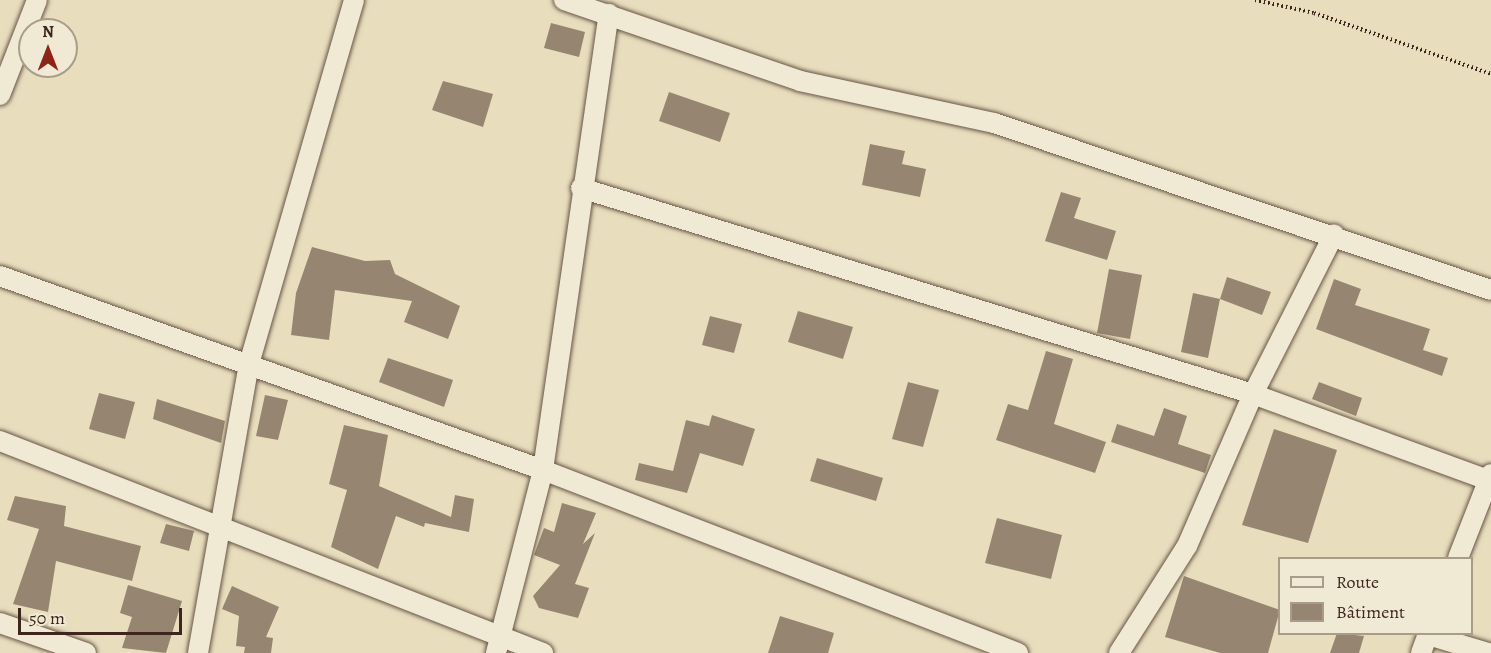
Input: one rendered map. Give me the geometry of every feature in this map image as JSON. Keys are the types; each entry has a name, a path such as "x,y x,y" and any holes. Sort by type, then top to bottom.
{"street":[{"path":"0,95 37,0"},
{"path":"198,653 249,364 354,0"},
{"path":"564,0 800,81 994,123 1334,234 1491,290"},
{"path":"498,645 543,470 581,188 609,14"},
{"path":"581,188 1253,394 1490,478 1458,557"},
{"path":"1119,653 1187,546 1253,394 1334,234"},
{"path":"0,276 543,470 1018,653"},
{"path":"0,441 221,524 498,645 543,653"},
{"path":"0,623 86,653"},
{"path":"1426,640 1488,653"}],"path":[{"path":"1255,0 1314,13 1491,74"}],"building":[{"path":"551,23 585,32 579,57 544,48"},
{"path":"443,81 493,94 483,127 432,110"},
{"path":"669,92 730,113 720,142 659,121"},
{"path":"870,144 905,151 902,164 926,169 920,197 862,185"},
{"path":"1061,192 1081,198 1074,218 1116,231 1107,260 1045,241"},
{"path":"312,247 365,261 390,260 395,274 460,306 448,339 404,322 412,301 335,290 329,340 291,335 296,293"},
{"path":"1109,269 1142,275 1130,339 1097,333"},
{"path":"1227,277 1271,292 1262,315 1220,299"},
{"path":"1334,279 1361,289 1355,305 1430,329 1423,350 1448,358 1442,376 1316,329"},
{"path":"1193,293 1220,299 1208,358 1181,352"},
{"path":"798,311 853,327 843,359 788,342"},
{"path":"710,316 742,324 734,353 702,345"},
{"path":"1046,351 1073,359 1054,424 1106,442 1095,473 996,440 1008,404 1028,410"},
{"path":"388,358 453,380 444,407 379,382"},
{"path":"908,382 939,390 923,447 892,439"},
{"path":"1319,382 1362,398 1356,416 1312,399"},
{"path":"99,393 135,402 125,439 89,429"},
{"path":"265,395 288,400 278,440 256,436"},
{"path":"157,399 225,421 221,443 153,419"},
{"path":"1164,408 1187,416 1178,444 1211,455 1205,473 1111,442 1117,424 1154,436"},
{"path":"712,415 755,429 743,466 700,453 687,493 635,480 639,463 673,471 686,420 709,426"},
{"path":"344,425 388,435 379,486 451,517 455,495 474,499 469,532 425,523 424,527 396,516 378,569 331,547 347,490 329,484"},
{"path":"1274,429 1337,450 1308,543 1242,525"},
{"path":"817,458 883,478 876,501 810,481"},
{"path":"15,496 66,506 64,526 141,546 132,581 56,561 48,612 13,604 39,529 7,520"},
{"path":"562,503 596,513 583,544 595,533 575,584 589,588 578,618 539,608 533,596 560,565 534,555 544,528 554,532"},
{"path":"997,518 1062,535 1051,579 985,563"},
{"path":"166,524 194,531 189,551 160,543"},
{"path":"1184,576 1278,609 1268,653 1220,653 1165,637"},
{"path":"128,585 182,601 166,653 122,648 132,617 120,613"},
{"path":"232,586 279,607 266,637 273,638 271,653 244,653 245,647 236,646 239,616 222,609"},
{"path":"780,616 834,633 828,653 768,653"},
{"path":"1336,635 1364,636 1359,653 1330,653"}]}
